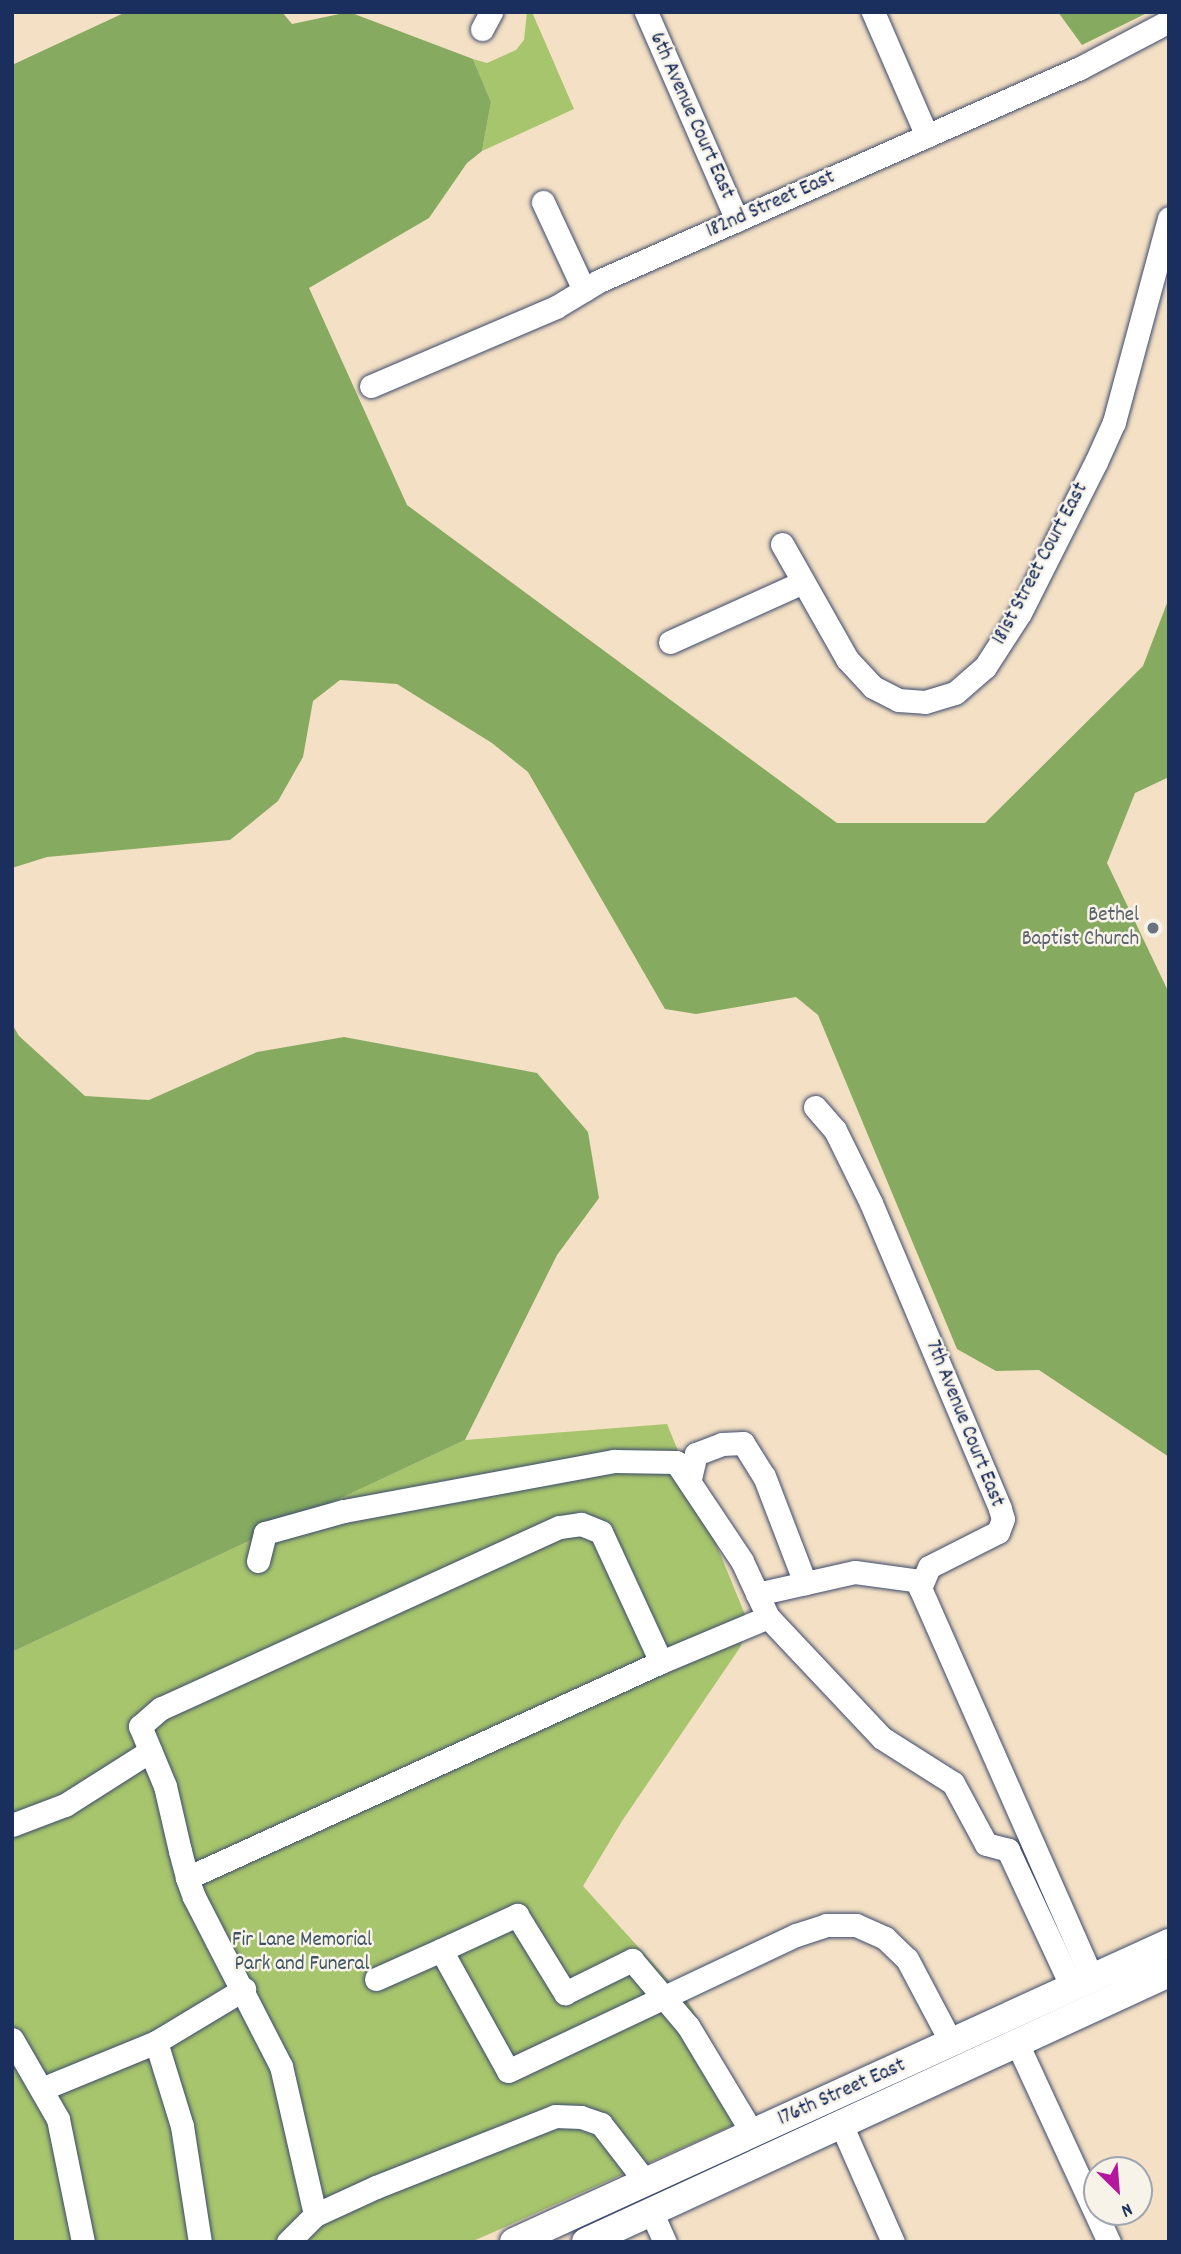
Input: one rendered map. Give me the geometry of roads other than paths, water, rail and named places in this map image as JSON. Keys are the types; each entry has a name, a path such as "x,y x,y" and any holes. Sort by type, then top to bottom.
{"main road":[{"name":"176th Street East","path":"514,2242 1169,1943"},
{"path":"1017,2043 1024,2025 1112,1985 1133,1959"},
{"name":"176th Street East","path":"586,2242 840,2122 1169,1973"},
{"path":"840,2122 849,2106 938,2065 951,2042"}],"street":[{"name":"6th Avenue Court East","path":"646,12 737,220"},
{"path":"873,12 927,136"},
{"name":"182nd Street East","path":"371,386 556,307 584,290 737,220 1115,52 1169,21"},
{"path":"543,202 584,290"},
{"name":"181st Street Court East","path":"782,544 847,659 873,687 898,700 925,702 955,692 985,667 1020,613 1114,422 1169,218"},
{"path":"670,642 803,582"},
{"name":"7th Avenue Court East","path":"815,1107 835,1130 893,1252 1003,1519 991,1539 936,1563 922,1581"},
{"path":"690,1479 696,1454 722,1444 743,1443 764,1476 805,1583"},
{"path":"258,1561 265,1533 358,1508 614,1461 676,1462 690,1479 757,1594 768,1618 882,1738 953,1783 986,1843 1008,1850 1082,1983"},
{"path":"315,2215 286,2080 244,1989 200,1911 187,1878 165,1786 140,1726 161,1708 351,1618 571,1524 593,1526 601,1532 661,1662"},
{"path":"757,1594 855,1572 922,1581 926,1611 1082,1983"},
{"path":"187,1878 661,1662 768,1618"},
{"path":"12,1825 65,1805 150,1751"},
{"path":"376,1979 517,1915 565,1993 632,1960 688,2026 753,2134"},
{"path":"441,1950 508,2071 813,1928 856,1925 885,1938 906,1959 951,2042"},
{"path":"44,2088 156,2042 244,1989"},
{"path":"12,2039 44,2088 58,2119 83,2242"},
{"path":"156,2042 183,2126 200,2242"},
{"path":"1017,2043 1109,2242"},
{"path":"288,2242 315,2215 555,2116 581,2117 601,2124 645,2181"},
{"path":"840,2122 893,2242"},
{"path":"651,2211 665,2242"}],"place":[{"name":"Bethel Baptist Church","path":"1153,928"}],"park label":[{"name":"Fir Lane Memorial Park and Funeral","path":"302,1953"}]}
